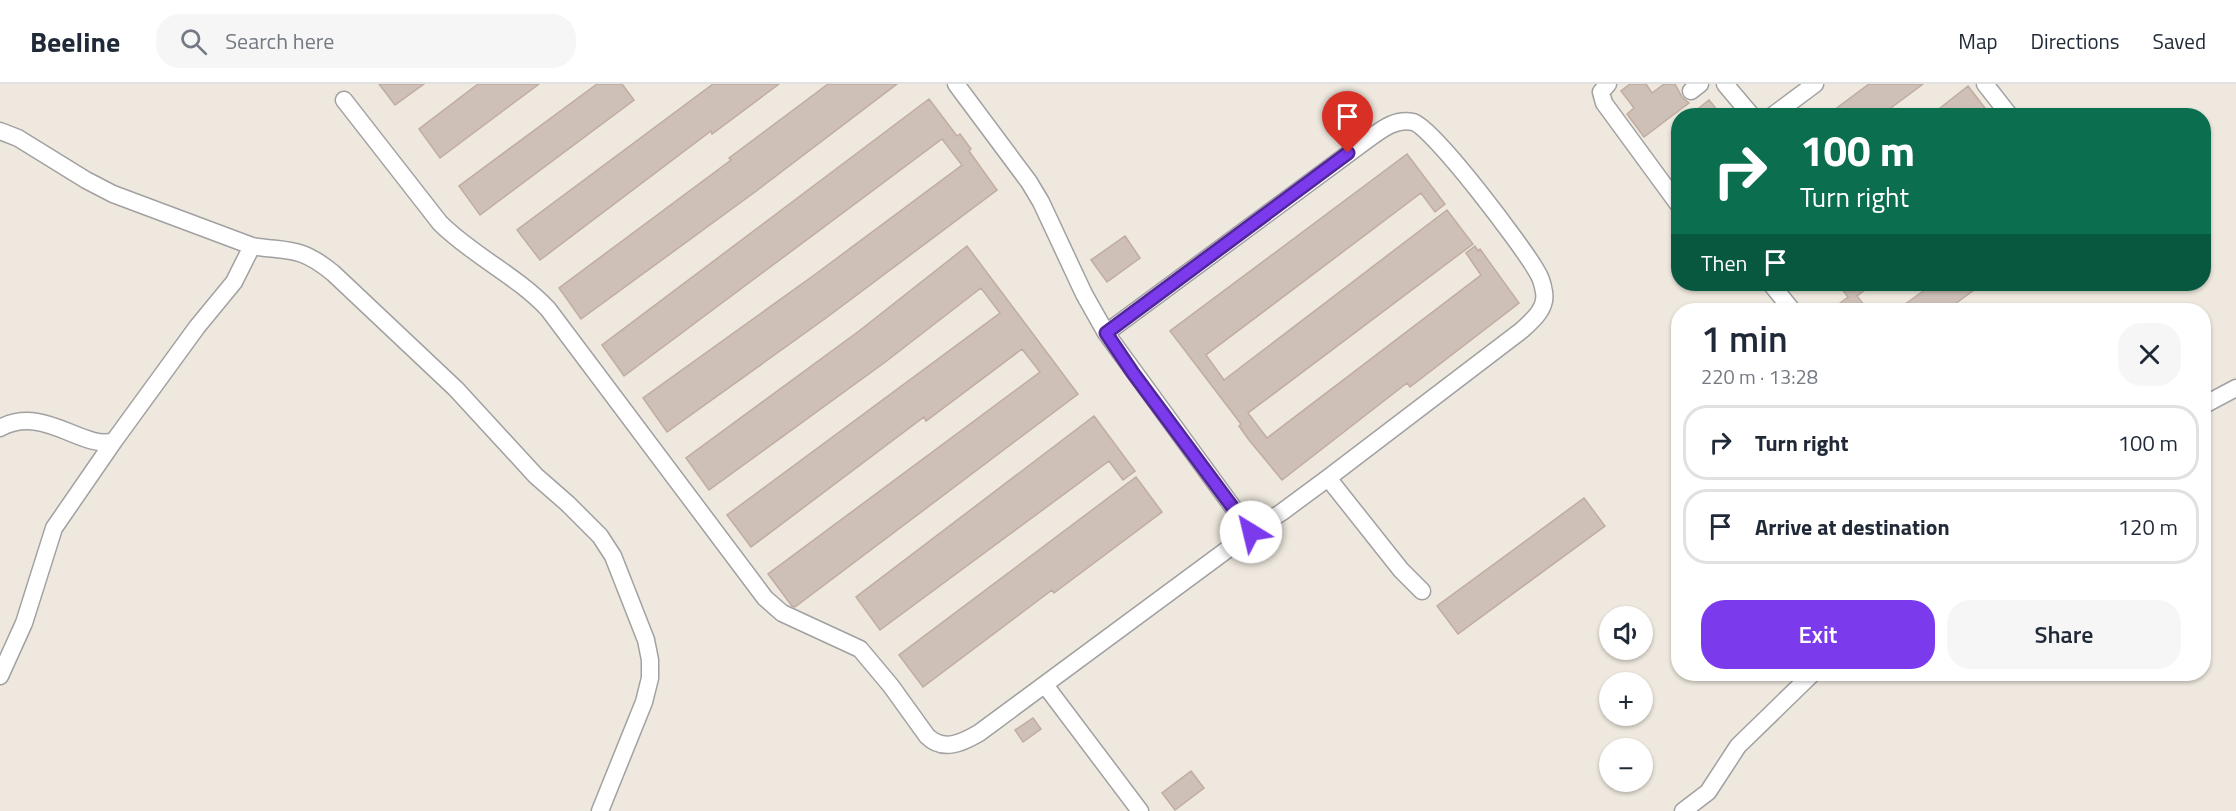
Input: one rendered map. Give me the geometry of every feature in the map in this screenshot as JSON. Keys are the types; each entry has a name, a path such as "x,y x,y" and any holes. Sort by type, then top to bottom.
{"lane":[{"path":"956,84 1029,182 1041,202 1084,294 1106,333 1251,532"},
{"path":"1608,84 1601,92 1604,103 1671,194"},
{"path":"1725,84 1745,108"},
{"path":"1783,108 1815,84"},
{"path":"1985,84 2004,108"},
{"path":"344,100 440,224 455,239 531,291 548,309 765,598 783,613 860,649 933,742 955,745 967,740 1251,532 1282,512 1522,330 1535,318 1544,305 1545,293 1531,263 1462,170 1422,126 1404,120 1381,130 1106,333"},
{"path":"0,131 18,138 112,194 252,246 298,252 316,260 333,273 456,389 536,476 600,536 613,556 646,640 650,660 650,678 644,702 600,811"},
{"path":"0,676 24,623 54,528 197,327 234,282 252,246"},
{"path":"1777,291 1786,303"},
{"path":"2211,401 2236,388"},
{"path":"0,428 30,421 47,423 103,443 114,441"},
{"path":"1328,478 1401,570 1422,591"},
{"path":"1683,811 1708,792 1738,746 1805,681"},
{"path":"1045,685 1140,811"}],"building":[{"path":"379,84 424,84 395,105"},
{"path":"478,84 539,84 440,158 419,129"},
{"path":"597,84 622,84 634,100 480,215 459,186"},
{"path":"713,84 779,84 712,134 711,131 540,260 517,230"},
{"path":"828,84 897,84 755,192 581,319 559,288 731,160 729,158"},
{"path":"1630,84 1646,84 1652,93 1664,84 1675,84 1682,97 1689,103 1682,108 1671,108 1671,117 1644,137 1627,114 1634,108 1621,91"},
{"path":"1869,84 1923,84 1891,108 1837,108"},
{"path":"1968,86 1985,108 1940,108"},
{"path":"929,99 957,136 960,134 971,149 969,151 997,190 826,318 667,432 643,398 962,165 942,139 624,376 602,345"},
{"path":"1709,100 1716,108 1699,108"},
{"path":"1407,154 1445,204 1435,212 1421,193 1206,355 1224,380 1447,210 1473,244 1248,413 1267,438 1481,275 1466,253 1475,246 1478,251 1480,249 1519,303 1410,387 1407,383 1282,480 1249,440 1239,426 1241,424 1170,331"},
{"path":"1125,236 1140,258 1107,282 1091,260"},
{"path":"967,246 1078,394 795,607 792,606 768,574 1040,372 1022,349 926,421 924,417 751,547 727,515 1000,313 981,288 884,363 709,490 686,458 859,331"},
{"path":"1843,291 1864,291 1857,296 1862,303 1840,303 1848,297"},
{"path":"1923,291 1973,291 1956,303 1907,303"},
{"path":"1094,416 1135,471 1123,480 1109,461 880,630 856,597"},
{"path":"1136,477 1162,512 1054,593 1052,590 923,687 899,655"},
{"path":"1584,498 1605,526 1458,634 1437,606"},
{"path":"1033,718 1041,729 1023,742 1015,730"},
{"path":"1191,771 1204,788 1175,810 1162,793"}],"route":[{"path":"1251,532 1106,333 1348,153"}]}
